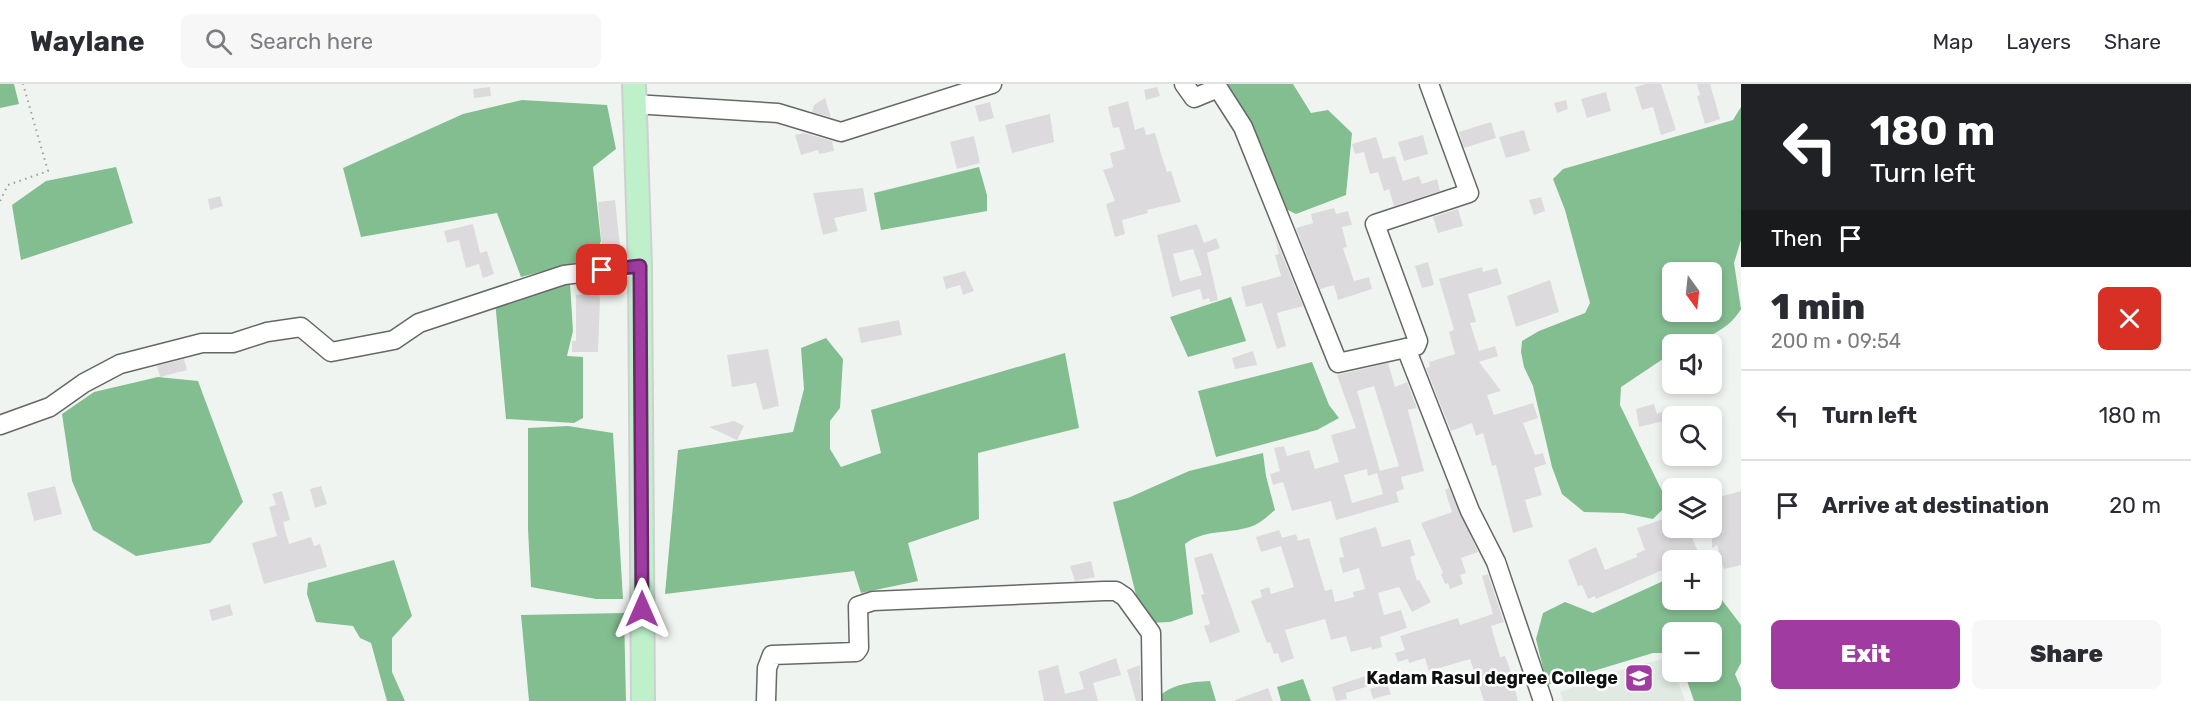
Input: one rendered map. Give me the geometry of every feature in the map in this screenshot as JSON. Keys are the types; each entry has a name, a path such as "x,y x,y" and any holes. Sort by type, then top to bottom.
{"main road":[{"path":"634,94 640,266 643,701"}],"street":[{"path":"634,94 778,113 841,132 992,84"},
{"path":"1186,87 1194,98 1218,88 1243,127 1338,363 1416,346 1418,341 1375,224 1469,193 1429,84"},
{"path":"0,425 50,407 84,383 120,364 202,343 233,343 267,332 301,327 331,352 394,340 419,323 564,275 640,266"},
{"path":"1406,348 1470,511 1496,562 1543,701"},
{"path":"766,701 767,668 772,655 856,652 859,648 858,606 873,601 1116,591 1125,597 1151,633 1152,701"}],"path":[{"path":"0,201 8,185 48,171 22,84"}],"shaded area":[{"path":"0,84 14,84 19,104 0,108"},
{"path":"1215,84 1293,84 1311,113 1328,110 1352,133 1346,195 1296,214 1269,201"},
{"path":"522,100 607,105 616,149 593,167 601,241 594,258 521,277 497,213 361,237 343,168 463,114"},
{"path":"1741,107 1741,240 1734,263 1741,309 1729,324 1713,334 1662,334 1662,360 1621,387 1620,405 1662,491 1662,510 1653,519 1623,513 1584,512 1562,494 1552,467 1533,386 1524,367 1521,352 1522,341 1539,331 1585,313 1590,303 1565,210 1553,179 1563,169 1733,120"},
{"path":"116,167 133,223 21,260 12,205 46,181"},
{"path":"979,167 987,195 987,211 881,230 874,193"},
{"path":"570,283 573,331 567,356 583,357 583,418 574,423 506,419 495,301"},
{"path":"1231,297 1246,341 1188,357 1170,317"},
{"path":"826,338 843,359 840,408 830,421 830,449 841,467 881,453 871,410 1065,353 1079,428 978,453 979,519 908,543 918,581 861,593 854,571 665,594 678,450 793,432 804,389 801,348"},
{"path":"1312,362 1329,405 1339,418 1317,430 1216,457 1198,391"},
{"path":"158,377 198,381 243,502 210,543 136,556 93,530 72,481 62,414 94,392"},
{"path":"568,426 613,433 623,599 596,599 531,587 528,529 528,428"},
{"path":"1263,453 1266,476 1275,510 1255,525 1201,536 1185,544 1193,614 1170,622 1147,623 1140,611 1113,502 1128,498 1189,471"},
{"path":"394,560 412,616 392,638 392,672 405,701 387,701 371,643 360,638 353,626 316,622 307,594 308,583"},
{"path":"1662,582 1662,610 1722,610 1722,600 1741,625 1741,663 1735,674 1741,688 1741,701 1694,701 1687,682 1722,682 1722,622 1662,622 1662,653 1653,653 1547,685 1536,639 1543,613 1565,602 1593,613"},
{"path":"624,613 626,701 529,701 521,615"},
{"name":"Kadam Rasul degree College","path":"1662,659 1662,682 1678,682 1685,701 1563,701 1560,692 1621,670"},
{"path":"1303,679 1311,701 1281,701 1277,687"},
{"path":"1210,681 1216,701 1157,701 1163,693 1175,687"}],"building":[{"path":"1661,84 1676,130 1661,135 1653,107 1642,110 1635,87"},
{"path":"1697,84 1710,84 1720,119 1705,124 1697,96 1700,95"},
{"path":"490,87 491,96 474,98 473,89"},
{"path":"1157,87 1160,96 1146,100 1144,90"},
{"path":"1606,92 1611,111 1587,118 1581,99"},
{"path":"825,98 831,117 812,112 814,105"},
{"path":"1566,100 1568,109 1557,113 1554,103"},
{"path":"1128,101 1135,130 1144,127 1146,135 1155,133 1167,172 1171,171 1181,202 1147,210 1148,213 1122,220 1125,234 1115,237 1106,204 1115,201 1103,170 1113,167 1110,153 1125,149 1119,127 1113,128 1108,107"},
{"path":"990,102 994,118 979,122 975,106"},
{"path":"1050,114 1054,142 1012,153 1005,125"},
{"path":"1491,122 1496,138 1464,148 1459,132"},
{"path":"1524,130 1530,151 1506,158 1499,137"},
{"path":"804,133 832,141 834,151 819,154 818,150 801,155 795,135"},
{"path":"1423,135 1428,154 1404,161 1398,142"},
{"path":"974,136 980,163 957,169 950,142"},
{"path":"1376,137 1383,159 1395,156 1403,181 1419,176 1422,184 1437,179 1440,191 1394,206 1389,189 1384,191 1378,172 1370,174 1364,152 1355,154 1352,144"},
{"path":"863,188 867,211 834,218 838,231 823,235 813,193"},
{"path":"220,196 223,206 210,210 208,199"},
{"path":"1541,197 1545,211 1534,215 1529,200"},
{"path":"615,200 621,256 603,259 598,202"},
{"path":"1334,208 1336,214 1348,211 1352,225 1342,227 1347,247 1343,248 1354,281 1369,277 1372,289 1338,300 1334,285 1320,289 1296,228 1313,223 1311,214"},
{"path":"1458,209 1463,226 1438,233 1433,217"},
{"path":"473,224 480,253 487,251 494,274 483,278 479,264 466,268 459,240 447,243 444,231"},
{"path":"1197,224 1204,243 1216,238 1220,248 1207,253 1218,300 1210,302 1209,298 1203,300 1200,289 1172,297 1157,235","holes":["1193,249 1202,275 1180,281 1173,254"]},
{"path":"1274,235 1303,306 1277,313 1286,346 1277,349 1262,303 1246,307 1241,287 1281,276 1275,255 1279,254"},
{"path":"1428,262 1434,285 1422,288 1415,266"},
{"path":"1482,267 1483,272 1497,268 1502,284 1468,294 1476,322 1470,323 1479,351 1495,346 1498,356 1479,362 1501,391 1487,395 1494,415 1533,403 1538,418 1523,423 1535,455 1543,453 1546,464 1534,468 1542,495 1525,500 1533,527 1513,533 1496,465 1492,466 1483,433 1476,436 1472,423 1451,431 1426,368 1430,367 1429,362 1455,354 1449,332 1454,330 1439,279"},
{"path":"965,271 974,291 963,295 960,285 946,289 943,277"},
{"path":"1550,280 1559,312 1516,327 1507,296"},
{"path":"597,282 600,300 598,352 572,352 572,341 576,341 576,295 585,294 584,285"},
{"path":"899,320 902,335 861,343 858,328"},
{"path":"768,349 779,406 763,410 756,383 732,387 727,355"},
{"path":"1253,351 1257,365 1235,369 1232,358"},
{"path":"184,359 187,370 160,377 157,366"},
{"path":"1388,363 1395,387 1407,382 1417,408 1408,410 1424,471 1401,477 1404,489 1396,492 1399,502 1336,520 1331,501 1292,511 1283,482 1273,485 1270,474 1280,471 1274,448 1284,446 1287,456 1309,450 1315,469 1339,462 1331,435 1356,428 1337,375","holes":["1374,386 1399,466 1380,471 1357,391","1367,469 1368,476 1377,473 1383,494 1352,503 1344,475"]},
{"path":"1654,404 1657,414 1662,412 1662,421 1639,427 1636,409"},
{"path":"734,421 744,426 737,440 709,427"},
{"path":"55,486 62,514 34,521 27,493"},
{"path":"321,486 327,504 315,508 310,489"},
{"path":"1449,488 1478,552 1461,558 1466,573 1460,575 1463,584 1450,589 1448,583 1445,584 1441,574 1443,573 1421,523 1452,512 1445,490"},
{"path":"282,491 290,520 283,522 289,544 311,537 314,546 320,544 327,567 264,584 252,543 277,536 269,507 276,505 272,494"},
{"path":"1741,491 1741,565 1724,569 1722,550 1718,550 1717,545 1712,548 1712,538 1722,538 1722,496"},
{"path":"1662,519 1662,538 1692,538 1697,550 1662,550 1662,570 1596,599 1595,596 1588,599 1582,585 1578,586 1568,560 1596,547 1605,570 1637,557 1636,554 1645,550 1637,528"},
{"path":"1376,527 1382,547 1410,539 1415,555 1410,557 1417,581 1419,580 1431,602 1412,612 1399,587 1378,593 1384,615 1401,610 1407,628 1380,637 1382,647 1372,650 1371,647 1351,652 1346,636 1331,640 1325,619 1285,630 1294,658 1281,663 1278,653 1274,654 1270,642 1267,643 1251,601 1262,597 1260,590 1269,587 1271,594 1294,587 1281,546 1261,552 1256,537 1279,530 1282,538 1296,534 1298,541 1309,538 1325,591 1332,589 1335,602 1354,597 1353,592 1365,589 1359,568 1343,573 1339,558 1344,557 1339,538"},
{"path":"1212,553 1240,632 1210,643 1204,626 1210,624 1201,595 1204,594 1194,558"},
{"path":"1091,561 1095,577 1075,581 1070,566"},
{"path":"1488,574 1504,622 1491,626 1500,657 1505,656 1509,666 1518,701 1484,701 1470,659 1429,671 1425,658 1409,663 1408,659 1398,662 1395,653 1405,650 1400,636 1458,618 1460,625 1493,614 1482,576"},
{"path":"230,604 233,615 212,621 209,610"},
{"path":"1116,658 1121,675 1093,683 1098,701 1044,701 1038,671 1058,665 1065,694 1084,689 1079,672"},
{"path":"1140,665 1141,701 1136,701 1127,670"},
{"path":"1372,674 1375,684 1346,693 1347,699 1336,701 1332,687"},
{"path":"1387,683 1391,694 1373,699 1370,689"},
{"path":"1268,688 1273,701 1235,700"}],"place":[{"name":"Kadam Rasul degree College","path":"1639,678"}],"route":[{"path":"602,270 640,266 642,609"}]}
